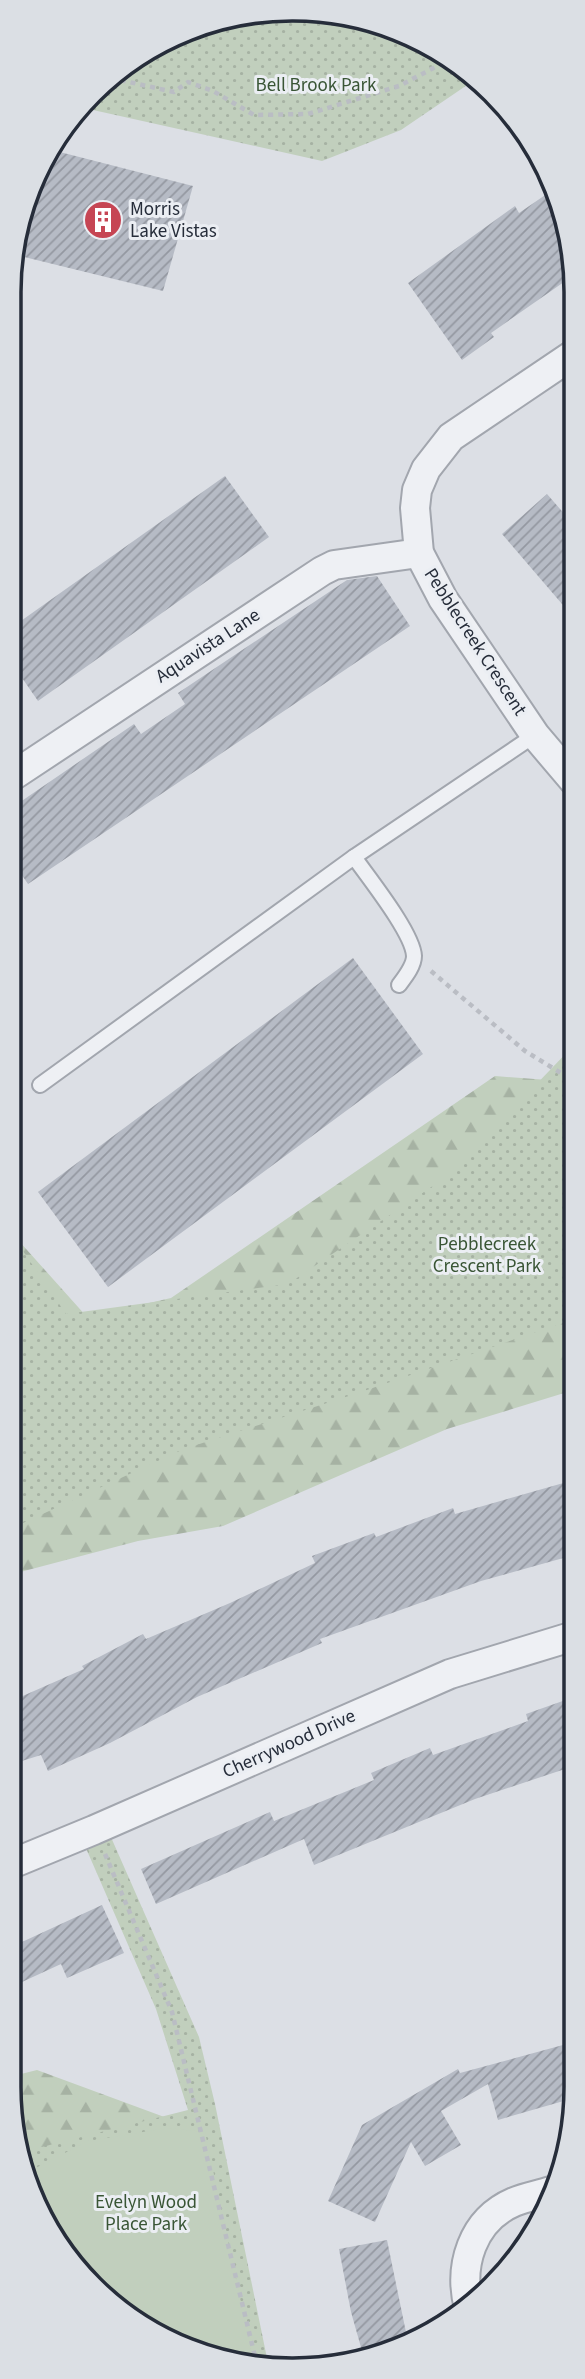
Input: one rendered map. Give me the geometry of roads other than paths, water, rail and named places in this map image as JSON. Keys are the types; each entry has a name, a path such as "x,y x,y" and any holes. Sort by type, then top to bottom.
{"street":[{"name":"Pebblecreek Crescent","path":"564,361 451,437 426,469 417,490 415,508 419,553 443,598 535,734 564,769"},
{"name":"Aquavista Lane","path":"21,769 322,571 334,565 419,553"},
{"name":"Cherrywood Drive","path":"21,1860 450,1674 564,1639"},
{"path":"466,2296 464,2275 471,2247 486,2221 507,2206 541,2194"}],"lane":[{"path":"40,1084 354,857 535,734"},
{"path":"354,857 400,924 414,956 408,975 399,985"}],"place":[{"name":"Morris Lake Vistas","path":"103,220"}],"park label":[{"name":"Bell Brook Park","path":"316,85"},
{"name":"Pebblecreek Crescent Park","path":"487,1255"},
{"name":"Evelyn Wood Place Park","path":"146,2213"}]}
